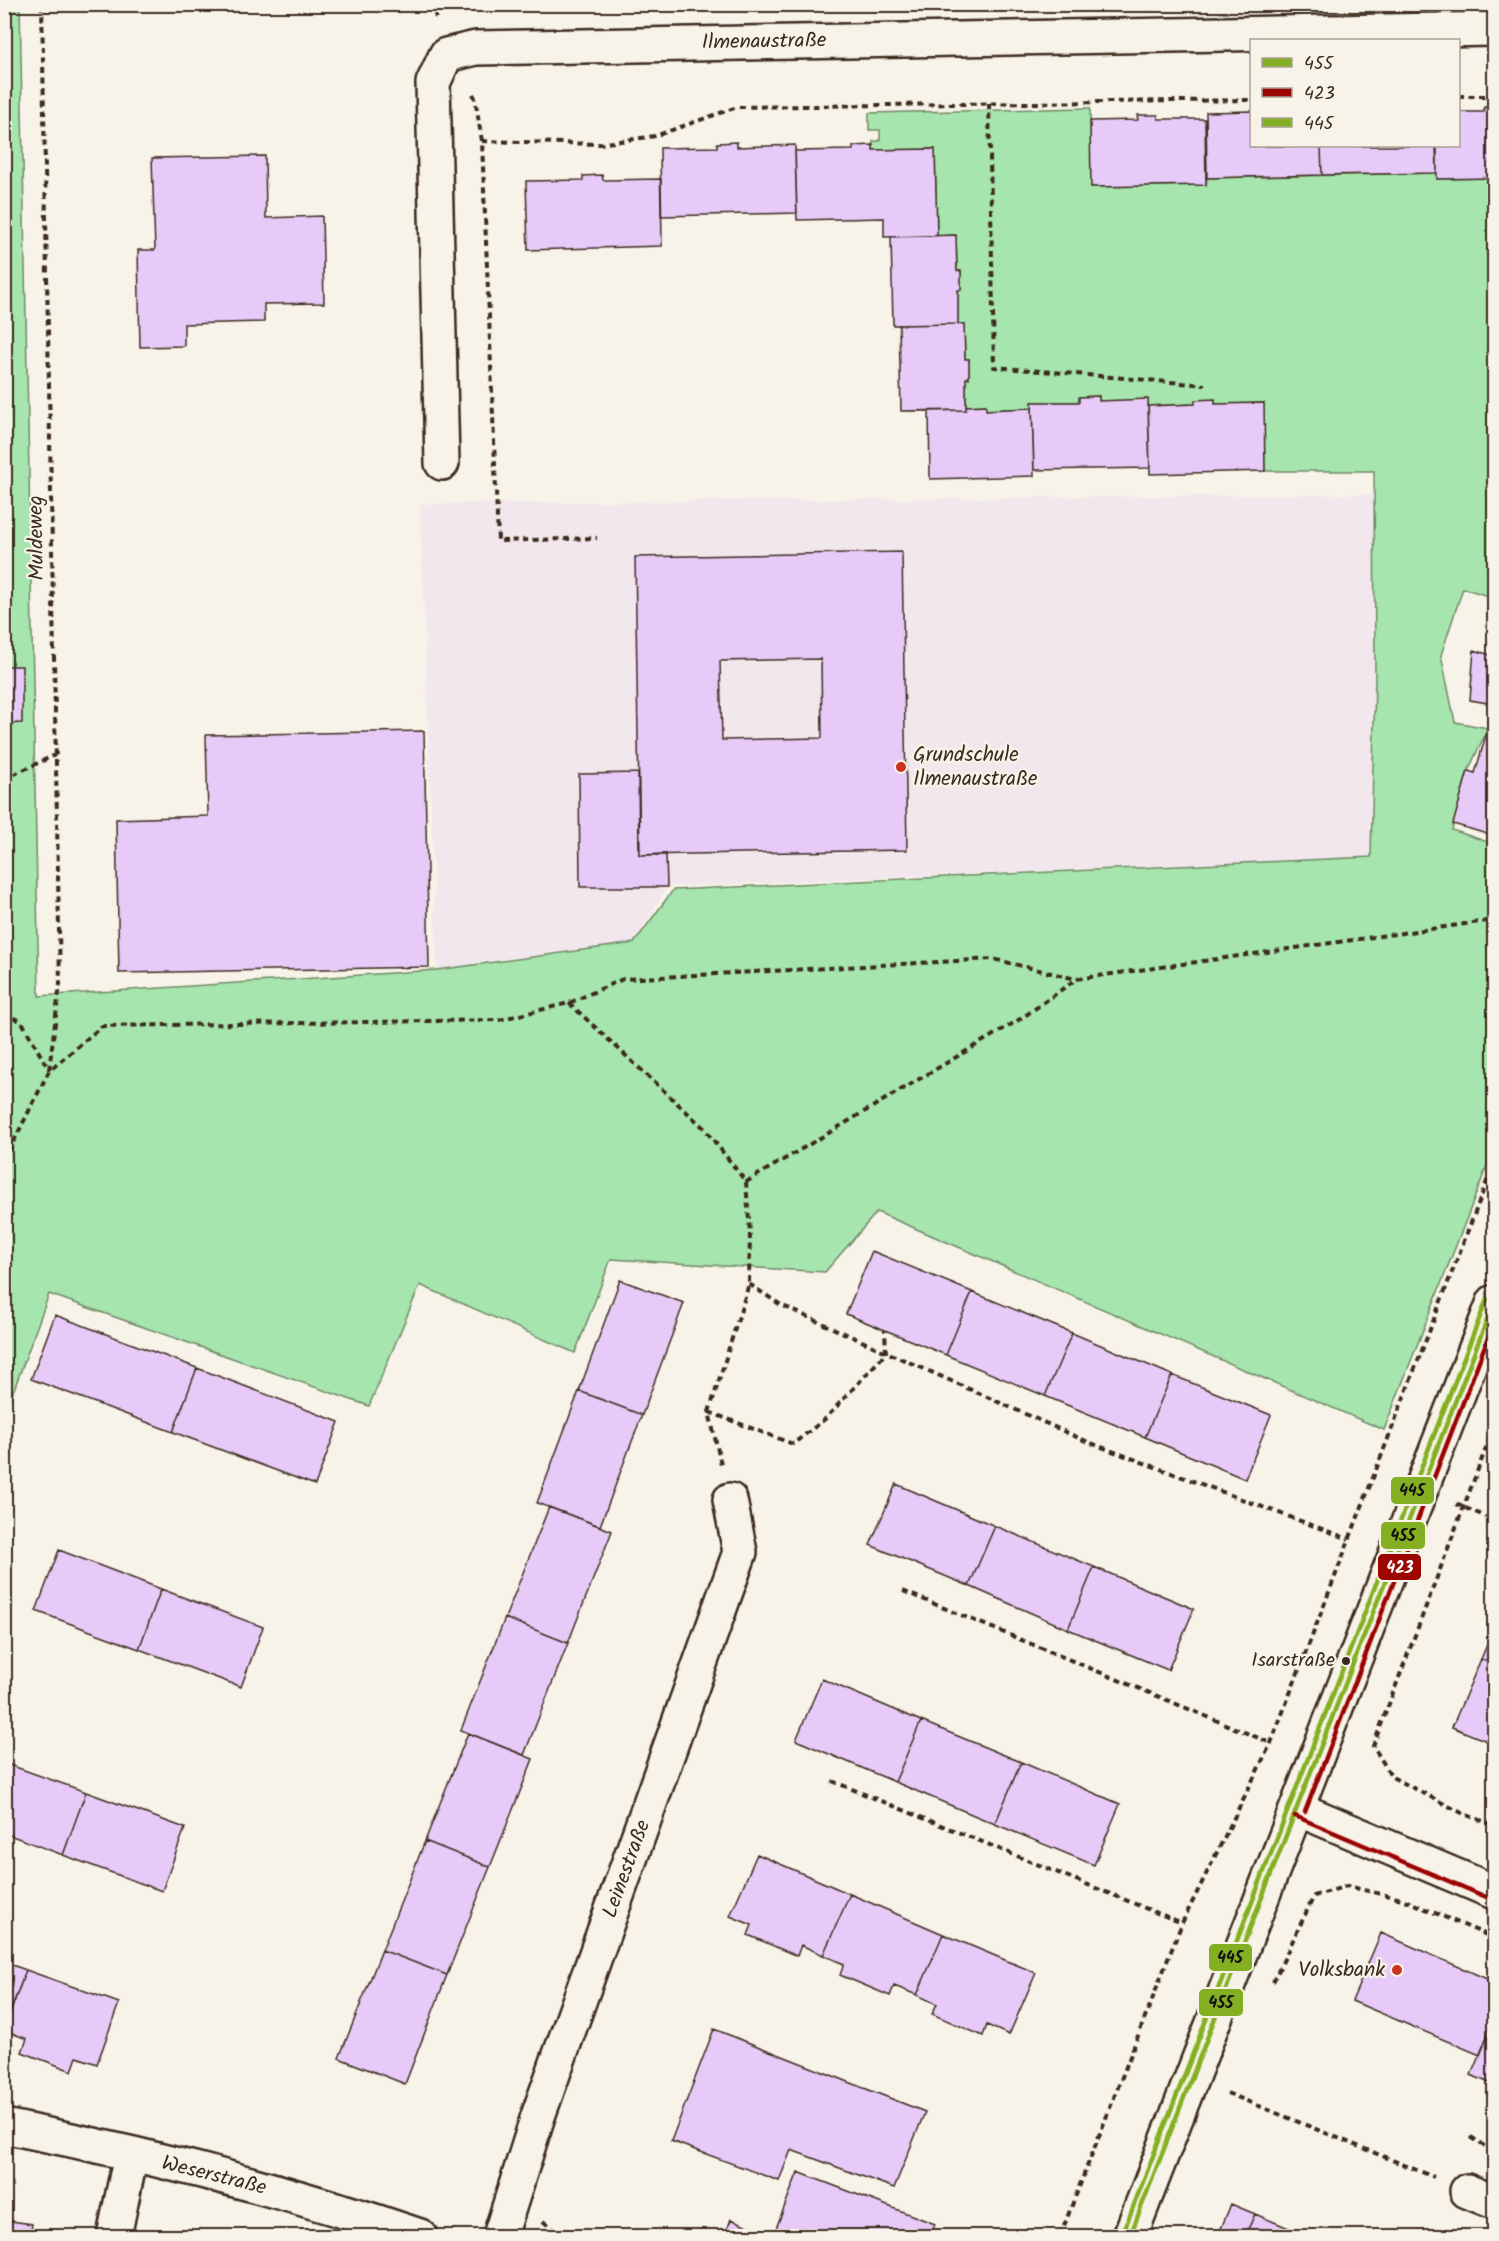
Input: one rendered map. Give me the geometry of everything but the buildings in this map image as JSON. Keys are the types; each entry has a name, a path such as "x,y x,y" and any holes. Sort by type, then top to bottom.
{"street":[{"name":"Ilmenaustraße","path":"446,55 476,48 1494,29"},
{"path":"442,463 433,83 446,55"},
{"path":"1130,2236 1494,1302"},
{"name":"Leinestraße","path":"500,2236 538,2116 741,1552 730,1500"},
{"path":"1298,1809 1494,1892"},
{"name":"Weserstraße","path":"4,2126 242,2181 372,2219 420,2236"},
{"path":"114,2236 131,2155"}],"path":[{"name":"Muldeweg","path":"42,4 60,984 49,1071"},
{"path":"446,55 475,98 482,141 498,541 597,538"},
{"path":"1460,96 1494,96"},
{"path":"482,141 600,144 655,136 737,107 1250,99"},
{"path":"989,103 994,368 1205,385"},
{"path":"4,779 55,755"},
{"path":"4,1161 49,1071 102,1026 499,1020 569,1003 623,979 993,959 1076,979 1494,920"},
{"path":"746,1182 1022,1018 1076,979"},
{"path":"569,1003 704,1128 746,1182 750,1233 749,1284 709,1412 730,1500"},
{"path":"4,1013 22,1022 49,1071"},
{"path":"1060,2236 1182,1923 1271,1743 1494,1163"},
{"path":"749,1284 781,1305 1088,1442 1349,1539"},
{"path":"709,1412 793,1444 825,1419 886,1353 885,1330"},
{"path":"1494,1427 1373,1746 1392,1777 1464,1814 1494,1826"},
{"path":"903,1591 1271,1743"},
{"path":"832,1781 1182,1923"},
{"path":"1272,1983 1314,1896 1347,1886 1402,1899 1494,1938"},
{"path":"1193,2079 1481,2196"},
{"path":"1471,2137 1494,2153"}],"shaded area":[{"name":"Grundschule Ilmenaustraße","path":"1374,494 1375,678 1371,857 667,887 634,943 437,970 420,504"}],"green space":[{"path":"5,5 20,5 39,996 437,970 634,943 673,890 1371,857 1375,678 1374,471 1265,471 1263,403 1215,404 1215,400 1195,404 1148,406 1148,400 1099,401 1099,396 1080,397 1079,402 1033,402 1032,408 986,410 986,405 966,406 969,359 965,359 964,324 958,324 958,290 961,289 961,271 957,271 956,235 937,236 935,149 873,150 873,141 880,141 880,130 869,130 869,113 1090,108 1092,187 1206,185 1207,178 1437,173 1438,179 1494,178 1494,598 1463,588 1441,655 1455,722 1488,728 1468,771 1452,830 1494,844 1494,1148 1384,1430 877,1212 825,1272 611,1259 575,1353 420,1285 369,1406 49,1294 5,1414"}],"transit line":[{"name":"445","path":"1123,2233 1487,1299"},
{"name":"455","path":"1130,2236 1494,1302"},
{"name":"423","path":"1305,1812 1494,1322"},
{"name":"423","path":"1295,1816 1491,1899"}],"place":[{"name":"Grundschule Ilmenaustraße","path":"901,767"},
{"name":"Isarstraße","path":"1346,1661"},
{"name":"Volksbank","path":"1397,1970"}]}
